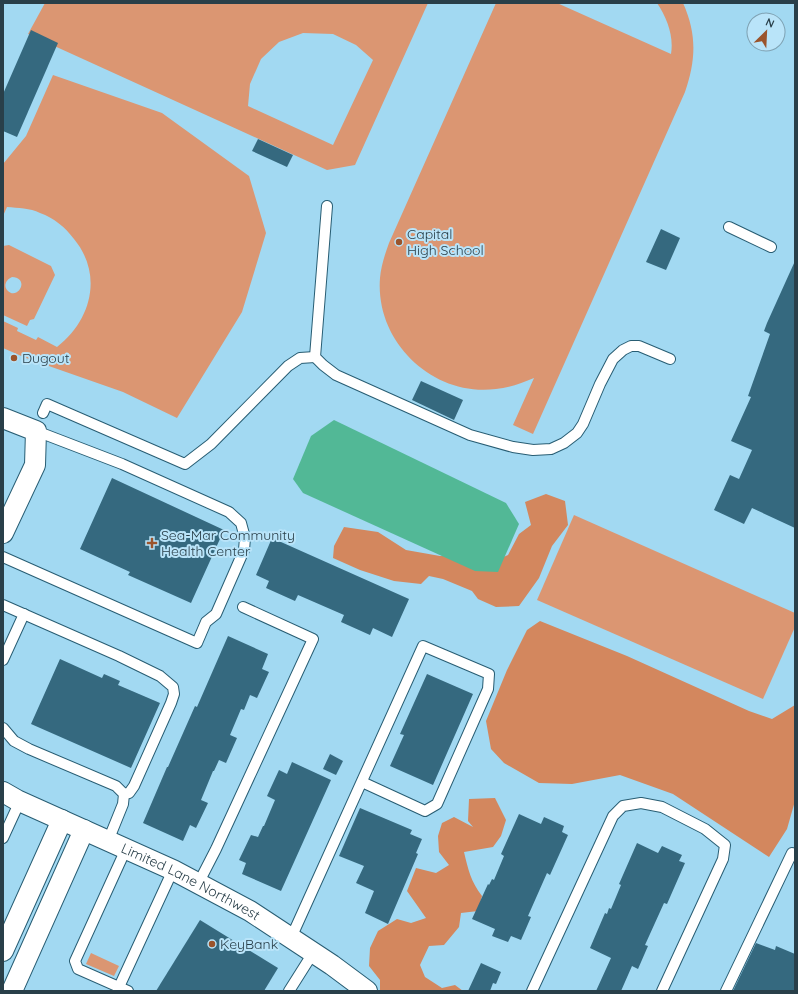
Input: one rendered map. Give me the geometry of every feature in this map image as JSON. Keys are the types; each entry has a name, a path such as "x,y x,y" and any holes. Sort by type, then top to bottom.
{"street":[{"path":"3,418 36,432 35,465 3,533"},
{"name":"Limited Lane Northwest","path":"11,796 173,870 250,911 332,965 367,991"},
{"path":"3,951 62,820"},
{"path":"12,991 84,830"}],"lane":[{"path":"315,357 327,206"},
{"path":"729,227 771,247"},
{"path":"44,413 47,404 185,464 210,444 288,366 300,358 315,357 336,375 470,435 533,450 551,449 564,443 577,433 583,424 600,384 613,359 623,350 631,346 639,346 670,359"},
{"path":"3,558 197,643 206,622 216,614 244,550 245,538 241,523 229,512 122,464 36,432"},
{"path":"3,605 119,656 160,676 173,687 174,694 171,703 134,786 129,793 124,794"},
{"path":"198,884 216,849 313,639 243,607"},
{"path":"3,660 24,614"},
{"path":"291,938 423,646 488,674 488,689 437,804 425,811 362,782"},
{"path":"3,728 14,741 29,749 116,786 124,794"},
{"path":"108,840 123,804 124,794"},
{"path":"3,838 11,796"},
{"path":"532,991 613,816 623,806 641,803 662,807 705,829 725,845 723,859 662,991"},
{"path":"126,849 75,961 78,969 124,989 173,870"},
{"path":"726,991 792,853 795,854"},
{"path":"289,991 313,953"}],"shaded area":[{"path":"45,3 428,3 355,165 327,170 28,34","holes":["303,33 333,34 356,45 373,60 333,145 248,106 250,84 261,59 279,42"]},
{"path":"496,3 557,3 671,54 671,34 664,15 657,3 683,3 688,14 693,36 693,58 685,92 533,434 513,425 534,378 506,388 473,389 451,384 430,374 412,360 398,343 387,323 381,301 380,278 383,260 389,243"},
{"path":"53,75 162,113 249,176 266,233 242,312 177,418 123,392 26,358 3,348 3,321 18,328 17,331 36,340 38,337 57,347 69,336 78,324 90,296 91,281 83,253 74,239 63,227 50,217 28,209 7,207 3,216 3,164 26,136"},
{"path":"9,245 51,266 55,275 34,319 30,320 27,326 3,315 3,246","holes":["12,277 18,278 21,281 20,288 15,293 11,293 5,286 6,282"]},
{"path":"334,420 506,503 519,524 498,572 475,571 303,493 293,479 311,436"},
{"path":"546,494 565,501 568,525 552,546 539,578 519,606 496,607 478,599 472,591 443,579 429,576 421,584 394,581 360,570 333,558 334,546 344,527 378,532 406,550 440,556 469,553 488,564 508,555 519,534 531,525 525,502"},
{"path":"574,515 795,613 795,627 763,699 537,600"},
{"path":"540,621 627,656 749,711 772,719 795,705 795,801 787,829 769,857 673,794 620,775 572,784 539,783 504,763 491,749 486,721 507,670 527,630"},
{"path":"495,798 506,820 501,836 493,847 464,852 473,880 482,896 478,911 461,913 459,927 444,945 429,946 420,965 425,977 442,988 455,985 463,991 380,991 380,980 369,966 370,948 378,931 397,919 411,923 426,918 407,891 416,868 436,873 449,865 439,852 438,836 442,823 454,817 473,827 468,821 469,799"},
{"path":"91,953 119,966 114,976 86,964"}],"building":[{"path":"31,30 58,43 17,137 3,131 3,94"},
{"path":"258,139 293,155 287,167 252,151"},
{"path":"661,229 680,238 666,270 646,262"},
{"path":"795,261 795,528 752,508 744,524 714,510 730,475 739,479 752,450 731,441 751,397 748,396 770,334 764,331"},
{"path":"421,381 463,400 454,420 412,400"},
{"path":"112,478 224,530 191,603 128,575 130,572 80,549"},
{"path":"272,538 409,599 392,637 373,628 370,635 341,622 344,615 298,595 295,601 266,588 269,581 256,575"},
{"path":"228,636 268,654 262,669 269,672 257,698 250,695 244,710 241,709 230,735 237,738 226,763 219,760 213,771 201,800 208,803 196,828 190,825 183,841 143,823 167,767 195,706 197,707"},
{"path":"60,659 102,678 104,674 120,681 118,685 160,703 131,768 31,724"},
{"path":"427,674 473,694 433,785 390,766 404,735 400,734"},
{"path":"330,754 343,761 336,775 323,769"},
{"path":"292,762 331,780 281,891 242,874 246,863 239,860 251,835 258,837 264,826 275,800 267,796 279,770 287,774"},
{"path":"360,808 412,830 410,834 422,839 416,853 418,854 388,924 365,913 374,891 356,883 364,866 339,856"},
{"path":"519,814 541,824 544,817 564,826 562,832 568,835 550,875 547,873 528,916 531,917 521,940 511,936 508,942 492,936 495,929 472,919 488,884 489,885 492,879 494,880 504,856 501,854"},
{"path":"637,843 658,853 662,846 682,855 679,861 685,863 667,904 664,903 645,945 648,946 638,969 632,966 621,991 596,991 611,958 590,948 605,913 607,914 609,908 611,909 621,885 619,884"},
{"name":"KeyBank","path":"200,920 278,968 264,991 156,991"},
{"path":"756,943 775,950 776,946 795,954 795,991 733,991"},
{"path":"481,963 501,972 496,984 493,983 490,991 468,991"}],"place":[{"name":"Capital High School","path":"399,242"},
{"name":"Dugout","path":"14,358"},
{"name":"Sea-Mar Community Health Center","path":"152,543"},
{"name":"KeyBank","path":"212,944"}]}
